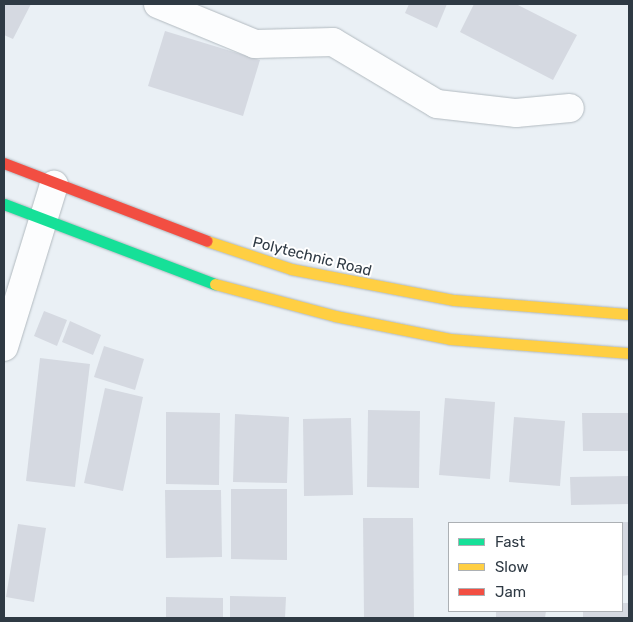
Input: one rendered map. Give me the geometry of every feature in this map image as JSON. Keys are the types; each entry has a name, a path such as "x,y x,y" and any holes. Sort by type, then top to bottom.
{"main road":[{"name":"Polytechnic Road","path":"4,163 54,184 291,269 454,300 629,314"},
{"path":"4,204 220,286 335,316 450,339 629,353"}],"street":[{"path":"158,4 255,44 333,42 437,104 516,113 570,108"},
{"path":"4,347 40,219 54,184"}],"building":[{"path":"4,4 31,4 13,39 4,35"},
{"path":"409,4 447,4 437,28 405,13"},
{"path":"474,4 516,4 577,35 553,80 460,32"},
{"path":"165,31 260,60 243,116 148,86"},
{"path":"44,311 67,320 57,346 34,336"},
{"path":"70,321 101,335 93,355 62,342"},
{"path":"104,346 144,359 135,390 94,377"},
{"path":"40,358 90,364 75,487 26,481"},
{"path":"105,388 143,397 123,491 84,483"},
{"path":"445,398 495,402 490,479 439,475"},
{"path":"368,410 420,411 419,488 367,487"},
{"path":"166,412 220,413 219,485 166,484"},
{"path":"582,413 629,413 629,451 583,451"},
{"path":"235,414 289,417 287,483 233,482"},
{"path":"514,417 565,421 560,486 509,482"},
{"path":"351,418 353,495 304,496 303,419"},
{"path":"629,476 629,504 571,505 570,477"},
{"path":"231,489 287,489 287,560 231,559"},
{"path":"165,490 221,490 222,557 166,558"},
{"path":"363,518 413,518 414,618 364,618"},
{"path":"623,522 629,522 629,575 623,576"},
{"path":"18,524 46,528 34,602 6,597"},
{"path":"230,596 286,597 285,618 230,618"},
{"path":"166,597 223,598 223,618 166,618"},
{"path":"623,603 629,603 629,618 583,618 583,612 623,612"},
{"path":"496,612 546,612 545,618 496,618"}],"traffic: fast":[{"path":"4,204 215,284"}],"traffic: slow":[{"path":"207,241 291,269 454,300 629,314"},
{"path":"215,284 335,316 450,339 629,353"}],"traffic: jam":[{"path":"4,163 207,241"}]}
